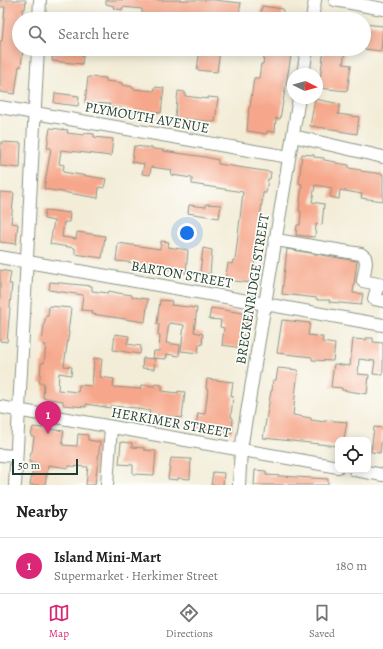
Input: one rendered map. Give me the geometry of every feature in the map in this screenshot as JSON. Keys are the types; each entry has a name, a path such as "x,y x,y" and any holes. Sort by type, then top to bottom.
{"street":[{"path":"39,12 40,0"},
{"path":"313,12 315,0"},
{"path":"335,0 383,9"},
{"path":"14,485 38,56"},
{"path":"304,68 306,56"},
{"name":"BRECKENRIDGE STREET","path":"239,485 241,449 298,104"},
{"name":"PLYMOUTH AVENUE","path":"0,107 289,157"},
{"path":"293,136 383,158"},
{"path":"276,240 361,254 365,258 366,263 363,281 380,284 374,299 383,301"},
{"name":"BARTON STREET","path":"0,257 383,325"},
{"name":"HERKIMER STREET","path":"0,407 335,466"},
{"path":"107,485 110,427"},
{"path":"0,455 16,456"},
{"path":"371,473 383,475"}],"building":[{"path":"0,0 26,0 25,9 23,9 22,12 12,12 12,56 22,56 21,67 19,66 15,94 0,92 0,41 2,41 5,7 0,7"},
{"path":"106,0 214,0 241,3 239,12 142,12 142,9 123,7 122,10 113,8 114,6 106,4"},
{"path":"262,6 283,9 283,12 261,12"},
{"path":"371,25 383,26 381,51 371,50"},
{"path":"52,56 83,56 82,64 52,61"},
{"path":"199,56 219,56 217,72 197,70"},
{"path":"264,56 291,56 289,68 287,68 287,79 280,119 276,118 275,132 267,131 267,134 247,131 254,78 259,78 261,64 263,64"},
{"path":"323,56 344,56 343,64 351,65 347,91 323,89 323,68 321,68"},
{"path":"88,77 106,78 106,81 122,83 122,85 133,87 133,89 154,91 155,87 164,88 161,113 146,111 145,113 134,112 134,110 109,107 110,104 85,103"},
{"path":"178,91 185,92 185,96 208,99 208,97 218,98 215,122 175,118"},
{"path":"55,93 79,96 78,106 54,103"},
{"path":"323,101 340,104 338,114 359,117 357,134 310,126 314,104 323,104"},
{"path":"50,128 68,130 67,133 84,135 85,133 94,134 94,137 113,139 111,156 61,150 59,164 64,165 63,172 106,179 104,188 99,187 98,198 44,189 51,148 47,148"},
{"path":"1,142 21,143 20,168 0,166"},
{"path":"134,146 205,157 218,160 218,164 271,172 270,179 268,179 266,193 263,193 260,229 252,283 225,280 228,263 232,264 233,260 235,261 243,192 192,184 192,178 171,175 172,170 151,167 150,175 142,174 144,164 132,162"},
{"path":"302,154 314,155 314,157 324,158 324,160 349,165 349,168 361,171 383,174 383,201 361,198 362,194 340,190 339,199 330,197 332,188 315,185 312,202 324,204 322,225 316,224 315,237 296,235 297,225 300,225 301,211 299,211 302,184 299,183"},
{"path":"0,192 14,193 11,223 18,224 16,244 0,242"},
{"path":"206,204 221,205 219,218 188,213 189,205 206,207"},
{"path":"45,210 70,213 69,222 64,222 62,237 76,239 77,232 105,236 102,258 75,254 75,248 50,244 54,221 44,219"},
{"path":"161,241 169,242 168,247 188,250 186,273 168,269 168,266 155,265 154,267 136,264 137,263 116,261 118,243 160,249"},
{"path":"203,248 212,250 210,274 200,273"},
{"path":"287,249 357,261 353,293 363,294 361,305 329,302 330,300 317,300 317,298 282,294"},
{"path":"0,270 11,272 9,284 12,284 7,342 0,341"},
{"path":"50,282 92,286 92,291 108,293 109,291 132,295 132,297 148,299 145,322 92,314 93,311 81,310 83,295 49,290"},
{"path":"160,300 172,301 171,305 197,308 194,332 203,334 202,345 199,344 198,353 181,351 184,325 169,323 166,343 180,345 179,356 167,354 166,359 153,358 154,351 159,351 160,335 158,335 159,324 157,324"},
{"path":"49,306 71,308 64,366 72,367 71,375 59,373 58,390 78,392 79,385 92,386 94,358 102,359 100,377 114,379 113,387 140,389 141,385 155,386 155,384 162,385 162,391 178,393 178,391 185,392 182,418 149,414 150,411 138,408 111,406 111,408 86,404 86,407 63,405 63,401 43,398 44,383 39,383 41,363 44,363 46,345 42,344 44,325 46,316 48,316"},
{"path":"211,308 249,314 248,323 245,323 242,348 222,345 224,328 220,327 221,320 209,319"},
{"path":"282,320 310,323 308,335 323,337 322,342 335,344 333,361 312,360 312,357 277,353"},
{"path":"115,334 129,336 127,344 141,346 140,354 113,350"},
{"path":"366,338 373,338 373,342 383,343 383,375 373,374 375,361 359,359 358,374 369,375 367,394 331,387 334,364 350,366 353,339 366,340"},
{"path":"143,358 155,359 154,369 142,368"},
{"path":"278,368 298,370 293,415 325,422 325,420 347,422 344,437 335,437 335,446 263,438 273,380 276,380"},
{"path":"207,379 233,382 231,396 233,396 231,417 233,418 232,433 196,427 198,413 205,414 208,389 206,389"},
{"path":"33,427 64,431 62,442 63,445 77,446 78,434 88,435 88,440 100,442 95,485 86,485 88,467 69,466 68,468 48,465 45,485 30,485 34,463 29,462 34,437 31,436"},
{"path":"374,427 383,428 380,453 371,452"},
{"path":"121,442 132,443 132,447 156,451 154,475 133,474 133,465 119,464"},
{"path":"171,458 191,459 190,479 168,479"},
{"path":"255,470 266,471 266,475 328,479 328,485 254,485"},
{"path":"213,472 224,473 223,485 211,485"}],"place":[{"name":"Island Mini-Mart","path":"48,434"}]}
